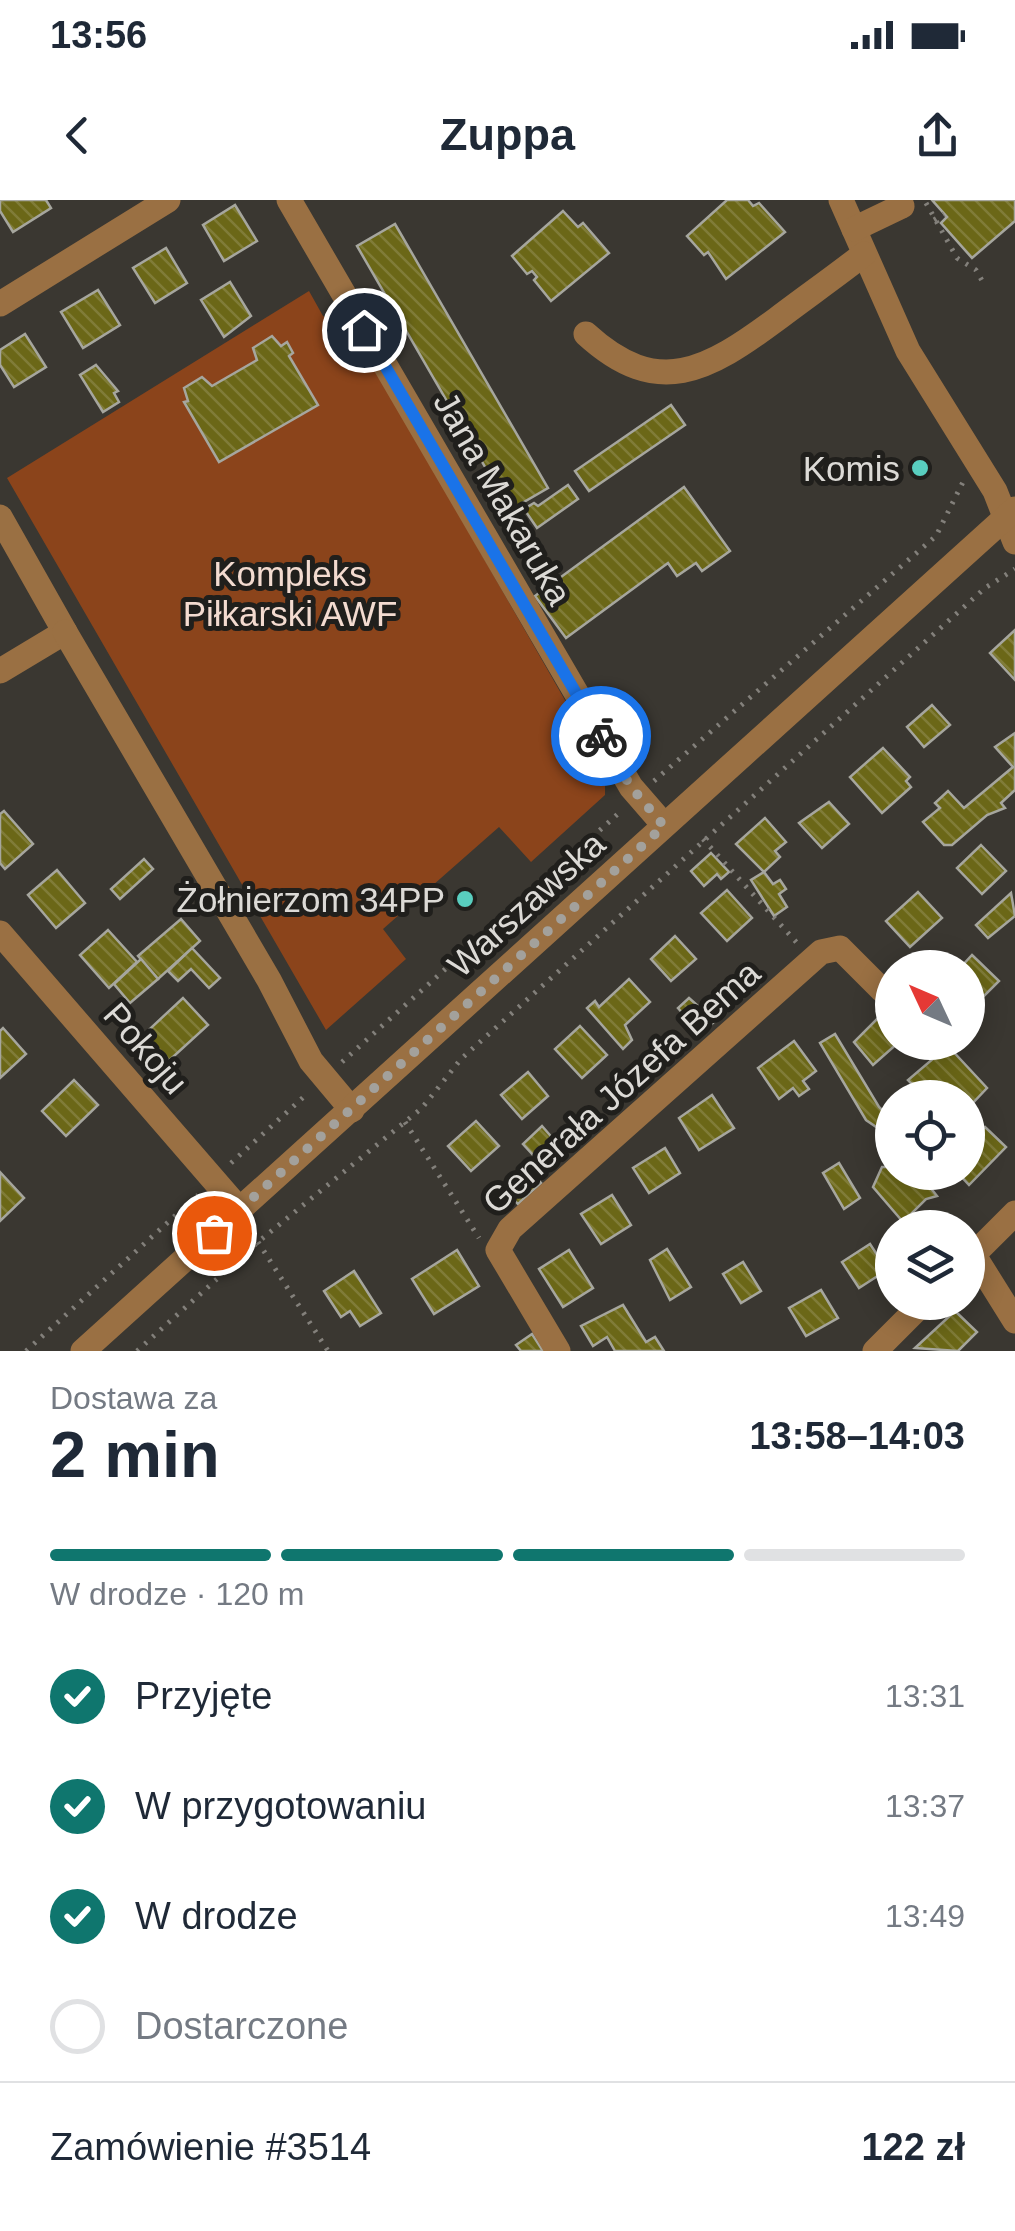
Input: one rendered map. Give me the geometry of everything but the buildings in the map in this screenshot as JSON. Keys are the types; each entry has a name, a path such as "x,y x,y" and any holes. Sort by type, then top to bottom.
{"street":[{"path":"0,304 168,200"},
{"name":"Jana Makaruka","path":"289,200 638,795 664,826"},
{"path":"840,200 908,350 1010,513 1015,542"},
{"path":"854,229 913,203"},
{"path":"586,334 608,355 637,368 668,373 698,369 727,356 864,254"},
{"name":"Warszawska","path":"83,1351 1010,513"},
{"path":"0,517 324,1078 352,1110"},
{"path":"0,671 64,632"},
{"name":"Pokoju","path":"0,933 240,1209"},
{"name":"Generała Józefa Bema","path":"558,1351 498,1250 510,1229 831,947 840,948 875,983"},
{"path":"985,1242 1015,1213"},
{"path":"985,1278 1015,1321"},
{"path":"875,1351 906,1320"}],"path":[{"path":"913,203 934,220 958,258 976,270 984,284"},
{"path":"934,220 944,214"},
{"path":"26,1351 638,795 936,536 965,479"},
{"path":"136,1351 258,1242 405,1122 460,1059 703,839 961,608 1015,570"},
{"path":"703,839 812,960"},
{"path":"405,1122 484,1246 498,1250"},
{"path":"258,1242 328,1351"}],"green space":[{"name":"Kompleks Piłkarski AWF","path":"309,291 323,316 343,328 350,325 605,770 605,795 531,862 499,827 383,929 406,959 326,1030 7,478"}],"way so far":[{"path":"214,1233 664,826 631,787 601,736"}],"place":[{"name":"Komis","path":"920,468"},
{"name":"Żołnierzom 34PP","path":"465,899"}],"route":[{"path":"364,330 601,736"}]}
